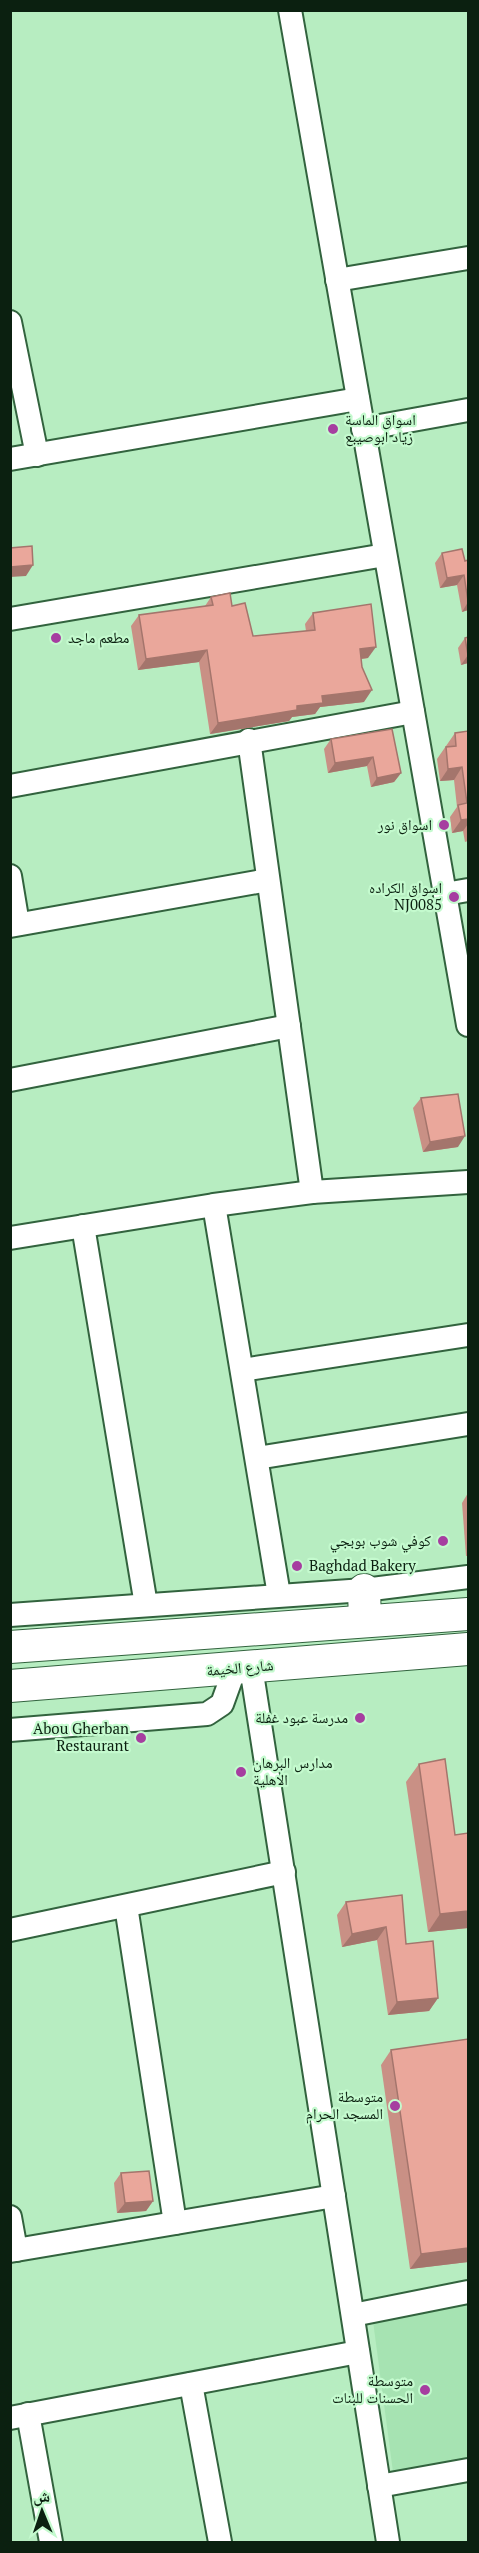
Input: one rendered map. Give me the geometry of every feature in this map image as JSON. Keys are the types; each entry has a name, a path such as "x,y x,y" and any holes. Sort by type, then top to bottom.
{"street":[{"path":"290,10 468,1025"},
{"path":"337,280 468,258"},
{"path":"10,322 37,454"},
{"path":"10,459 358,399"},
{"path":"363,429 468,410"},
{"path":"10,619 386,555"},
{"path":"10,786 249,740 413,712"},
{"path":"249,740 312,1192"},
{"path":"10,876 14,925 268,880"},
{"path":"445,894 468,890"},
{"path":"10,1080 289,1026"},
{"path":"10,1239 214,1204 312,1192 468,1182"},
{"path":"214,1204 279,1594"},
{"path":"83,1226 146,1605"},
{"path":"242,1370 468,1335"},
{"path":"257,1458 468,1424"},
{"path":"10,1615 279,1594 364,1590 468,1577"},
{"path":"364,1590 366,1621"},
{"path":"13,1647 468,1614"},
{"path":"171,1673 162,1666 160,1654 168,1645 187,1634"},
{"path":"13,1647 32,1657 40,1667 37,1679 18,1685"},
{"name":"شارع الخيمة","path":"18,1685 468,1649"},
{"path":"10,1730 207,1714 222,1704 243,1667"},
{"path":"243,1667 284,1872 388,2542"},
{"path":"10,1930 284,1872"},
{"path":"126,1906 175,2223"},
{"path":"10,2217 13,2250 334,2196"},
{"path":"352,2315 468,2292"},
{"path":"51,2542 19,2416 358,2352"},
{"path":"191,2384 220,2542"},
{"path":"379,2486 468,2470"}],"shaded area":[{"name":"متوسطة الحسنات للبنات","path":"468,2304 468,2459 393,2472 373,2321"}],"building":[{"path":"32,546 33,565 10,567 10,548"},
{"path":"462,549 465,561 468,560 468,601 464,575 447,578 442,553"},
{"path":"230,593 232,606 245,603 253,636 315,630 313,613 371,604 376,647 360,649 362,667 372,690 322,696 323,703 297,706 297,710 218,723 207,650 146,659 139,615 213,605 211,597"},
{"path":"468,637 468,655 465,638"},
{"path":"392,729 401,773 377,778 373,757 335,763 331,739"},
{"path":"468,731 468,819 461,820 458,805 467,803 462,767 448,769 446,747 456,746 455,733"},
{"path":"458,1094 465,1136 430,1142 421,1098"},
{"path":"445,1759 455,1835 468,1833 468,1911 440,1914 419,1764"},
{"path":"402,1895 406,1944 433,1941 438,1998 397,2002 386,1927 352,1934 346,1902"},
{"path":"468,2039 468,2248 421,2254 391,2050"},
{"path":"149,2171 153,2201 125,2203 121,2173"}],"place":[{"name":"اسواق الماسة زياد ابوصيبع","path":"333,429"},
{"name":"مطعم ماجد","path":"56,638"},
{"name":"اسواق نور","path":"444,825"},
{"name":"اسواق الكراده NJ0085","path":"454,897"},
{"name":"كوفي شوب بوبجي","path":"443,1541"},
{"name":"Baghdad Bakery","path":"297,1566"},
{"name":"مدرسة عبود غفلة","path":"360,1718"},
{"name":"Abou Gherban Restaurant","path":"141,1738"},
{"name":"مدارس البرهان الاهلية","path":"241,1772"},
{"name":"متوسطة المسجد الحرام","path":"395,2106"},
{"name":"متوسطة الحسنات للبنات","path":"425,2390"}]}
